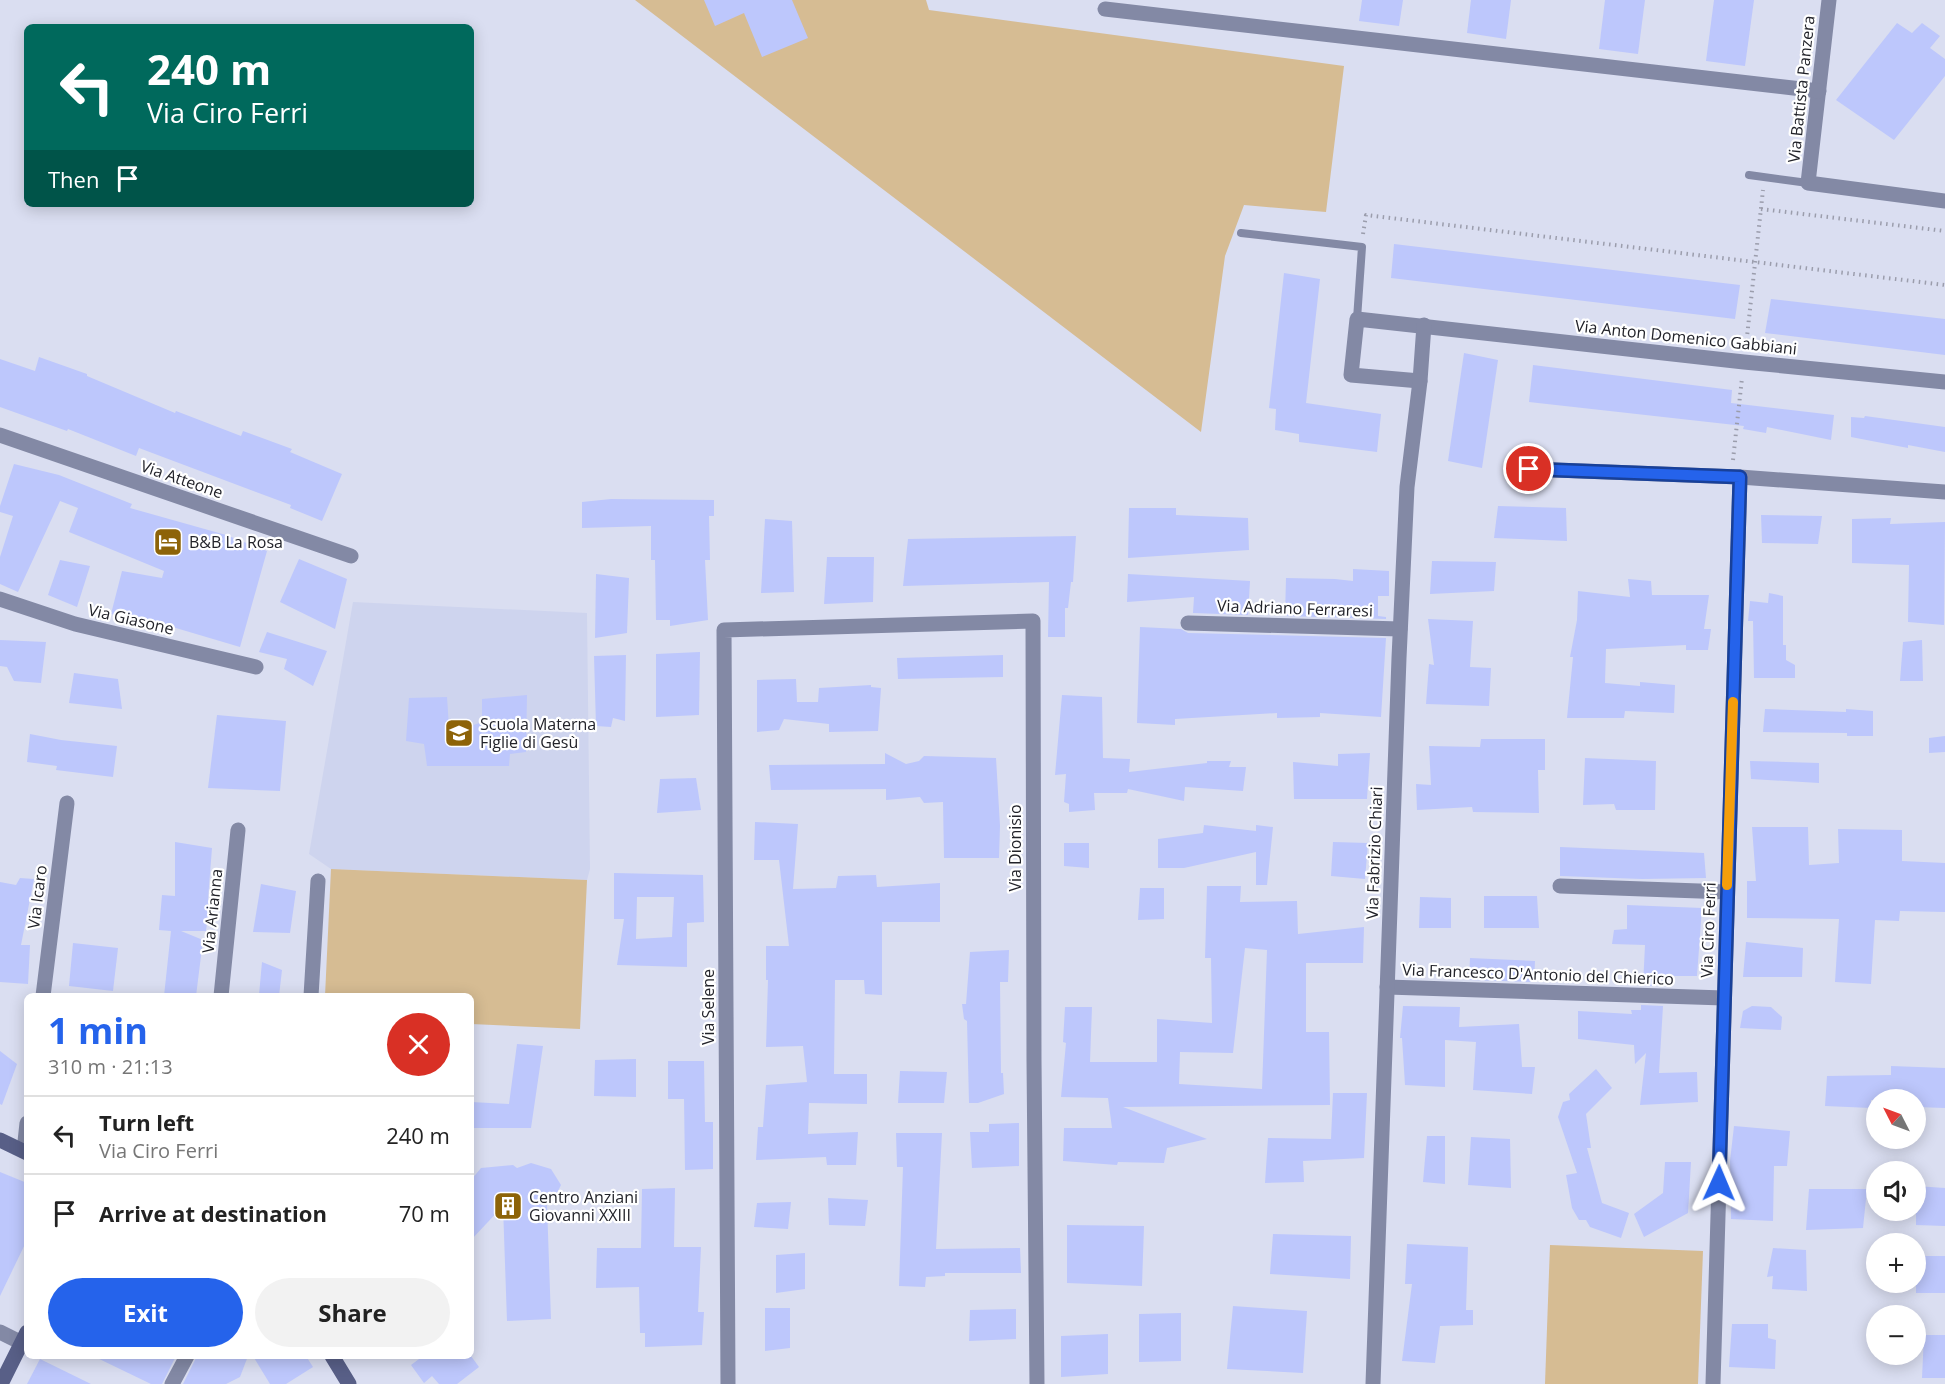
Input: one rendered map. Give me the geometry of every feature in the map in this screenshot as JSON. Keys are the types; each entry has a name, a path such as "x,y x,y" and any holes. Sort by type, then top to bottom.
{"street":[{"name":"Via Battista Panzera","path":"1809,183 1829,0"},
{"path":"1105,9 1819,91"},
{"path":"1809,183 1945,201"},
{"path":"1357,319 1351,375 1420,381"},
{"name":"Via Anton Domenico Gabbiani","path":"1357,319 1945,382"},
{"name":"Via Fabrizio Chiari","path":"1373,1384 1400,629 1407,487 1420,381 1424,325"},
{"name":"Via Atteone","path":"0,435 351,556"},
{"path":"1529,469 1736,477 1945,492"},
{"name":"Via Ciro Ferri","path":"1713,1384 1736,477"},
{"name":"Via Giasone","path":"0,599 75,624 256,667"},
{"name":"Via Dionisio","path":"724,630 1033,621 1037,1384"},
{"name":"Via Adriano Ferraresi","path":"1188,623 1400,629"},
{"name":"Via Selene","path":"724,630 728,1384"},
{"name":"Via Icaro","path":"43,993 67,802"},
{"name":"Via Arianna","path":"221,993 238,830"},
{"path":"311,993 318,881"},
{"path":"1560,886 1727,892"},
{"name":"Via Francesco D'Antonio del Chierico","path":"1387,987 1724,998"},
{"path":"0,1140 24,1152"},
{"path":"0,1332 24,1337 2,1384"},
{"path":"172,1384 185,1359"},
{"path":"334,1359 349,1384"}],"lane":[{"path":"1749,175 1809,183"},
{"path":"1241,233 1362,247 1357,319"}],"path":[{"path":"1736,477 1744,362 1765,177"},
{"path":"1761,209 1945,231"},
{"path":"1362,247 1366,215 1755,264 1945,285"}],"shaded area":[{"path":"635,0 926,0 929,10 1344,66 1326,212 1244,205 1225,256 1201,432"},
{"name":"Scuola Materna Figlie di Gesù","path":"353,602 587,613 590,869 587,880 331,869 309,854"},
{"path":"331,869 587,880 580,1029 474,1024 474,993 325,993"},
{"path":"1550,1245 1703,1251 1698,1384 1545,1384"}],"building":[{"path":"704,0 792,0 808,38 762,57 744,13 715,26"},
{"path":"1362,0 1403,0 1399,26 1359,21"},
{"path":"1471,0 1511,0 1506,39 1467,33"},
{"path":"1605,0 1645,0 1638,54 1599,49"},
{"path":"1714,0 1754,0 1745,66 1706,61"},
{"path":"1897,23 1912,33 1922,23 1940,36 1930,48 1945,59 1945,76 1894,140 1836,100"},
{"path":"1394,244 1740,285 1735,319 1391,278"},
{"path":"1284,273 1320,279 1306,403 1381,414 1377,452 1299,442 1299,434 1275,430 1276,409 1269,408"},
{"path":"1771,299 1945,319 1945,355 1765,333"},
{"path":"1464,353 1498,360 1482,468 1448,461"},
{"path":"39,357 87,374 87,376 175,413 176,411 241,436 243,431 292,449 290,452 342,474 322,521 290,508 291,505 139,448 136,456 68,429 67,431 0,407 0,359 35,371"},
{"path":"1533,365 1732,390 1731,403 1834,415 1831,440 1767,427 1766,433 1743,429 1744,426 1529,402"},
{"path":"1865,416 1945,427 1945,452 1908,445 1908,448 1851,437 1851,417 1864,418"},
{"path":"14,464 59,475 132,504 130,508 226,535 267,551 240,647 159,623 158,627 111,614 122,571 162,578 164,571 69,532 78,508 60,501 18,592 0,584 0,557 13,516 0,512 0,506"},
{"path":"611,499 714,500 714,516 709,516 710,560 705,560 708,620 670,626 670,620 656,620 655,560 651,560 651,526 582,528 582,502"},
{"path":"1498,506 1566,508 1567,541 1494,538"},
{"path":"1129,508 1176,508 1176,515 1248,518 1249,550 1128,558"},
{"path":"1761,515 1822,516 1818,544 1762,543"},
{"path":"1891,518 1890,524 1945,522 1944,625 1908,622 1909,565 1852,563 1852,519"},
{"path":"765,519 792,521 794,592 761,593"},
{"path":"1076,536 1073,582 1071,582 1068,608 1065,608 1065,637 1048,637 1049,582 903,586 908,539"},
{"path":"827,557 874,557 873,602 824,604"},
{"path":"299,559 347,579 335,629 280,602"},
{"path":"60,560 90,566 77,607 48,595"},
{"path":"1432,561 1496,562 1494,591 1430,594"},
{"path":"1353,569 1389,571 1389,596 1378,596 1378,616 1386,617 1386,619 1285,616 1286,578 1353,581"},
{"path":"596,574 629,578 627,633 595,638"},
{"path":"1128,574 1250,581 1248,615 1193,613 1194,597 1127,602"},
{"path":"1628,579 1651,581 1652,595 1709,595 1704,629 1711,629 1708,650 1686,650 1686,645 1606,649 1605,683 1640,686 1640,682 1675,685 1674,713 1625,711 1624,718 1567,718 1573,657 1570,657 1577,620 1578,591 1630,597"},
{"path":"1769,593 1783,596 1783,645 1786,645 1786,660 1795,665 1795,678 1754,678 1753,621 1748,621 1750,601 1768,603"},
{"path":"1428,619 1473,621 1470,667 1491,668 1489,706 1426,704 1429,664 1434,665"},
{"path":"1140,627 1181,629 1188,633 1386,638 1381,717 1320,713 1320,717 1277,718 1277,713 1175,719 1175,725 1137,723"},
{"path":"267,632 327,651 313,686 284,669 287,659 259,652"},
{"path":"0,640 46,642 41,683 14,681 7,667 0,666"},
{"path":"1922,640 1923,681 1900,681 1903,642"},
{"path":"700,652 699,715 656,717 656,654"},
{"path":"626,655 625,721 613,718 611,727 596,726 594,656"},
{"path":"1003,655 1003,677 898,679 897,658"},
{"path":"74,673 118,679 122,709 69,703"},
{"path":"796,679 797,702 818,702 819,688 871,685 871,687 881,688 878,731 829,732 829,724 784,719 779,730 757,732 757,680"},
{"path":"527,695 526,752 510,754 509,766 427,766 424,744 406,741 409,698 447,697 449,727 468,727 482,722 482,699"},
{"path":"1062,695 1102,697 1103,758 1130,759 1129,772 1207,763 1207,761 1231,761 1229,767 1246,767 1243,791 1185,787 1184,801 1128,789 1127,793 1094,793 1095,810 1069,812 1069,804 1064,802 1066,774 1055,775"},
{"path":"1765,709 1873,711 1873,736 1847,736 1847,733 1763,732"},
{"path":"217,715 286,721 280,791 208,788"},
{"path":"30,734 117,746 113,777 56,770 57,766 27,762"},
{"path":"1945,736 1945,752 1929,753 1929,738"},
{"path":"1481,739 1545,739 1545,770 1538,770 1539,813 1473,812 1472,807 1417,810 1416,784 1431,785 1429,746 1480,747"},
{"path":"885,753 906,764 919,761 924,756 996,758 1000,826 999,858 944,858 943,802 924,803 920,797 886,800 886,789 771,790 769,765 885,764"},
{"path":"1370,753 1367,799 1294,799 1293,762 1338,766 1338,754"},
{"path":"1585,758 1656,761 1655,810 1616,810 1614,804 1583,805"},
{"path":"1750,761 1819,763 1819,783 1751,779"},
{"path":"696,778 701,810 657,813 660,779"},
{"path":"755,822 798,824 793,889 836,888 838,876 876,875 877,887 940,883 940,922 882,922 882,995 865,994 864,980 835,980 834,1074 867,1074 867,1104 809,1103 808,1134 858,1132 856,1165 827,1165 826,1157 756,1160 758,1127 763,1127 766,1085 807,1082 803,1046 766,1047 768,980 766,980 766,946 789,946 779,860 754,860"},
{"path":"1204,825 1256,831 1256,825 1273,827 1267,885 1256,885 1256,852 1184,868 1158,868 1158,839 1203,833"},
{"path":"1752,827 1808,827 1809,865 1839,863 1838,829 1902,830 1902,861 1945,863 1945,912 1900,911 1899,921 1875,920 1871,984 1835,982 1839,919 1747,918 1747,881 1756,881"},
{"path":"175,842 212,848 206,931 181,931 203,940 196,993 164,993 171,931 159,930 162,895 175,896"},
{"path":"1333,842 1368,843 1365,879 1331,876"},
{"path":"1064,843 1089,843 1089,868 1064,866"},
{"path":"1560,847 1704,853 1706,878 1642,879 1560,876"},
{"path":"614,873 703,875 704,922 687,923 687,967 617,965 624,919 614,919","holes":["637,897 674,897 672,937 636,939"]},
{"path":"20,878 34,879 21,945 30,945 28,984 0,982 0,882 16,885"},
{"path":"261,884 296,891 290,933 253,932"},
{"path":"1207,886 1241,886 1240,902 1297,901 1298,934 1364,927 1363,963 1306,963 1306,1032 1329,1032 1330,1105 1123,1107 1207,1139 1167,1148 1164,1163 1118,1162 1117,1165 1063,1161 1064,1128 1112,1128 1108,1098 1061,1097 1066,1043 1063,1042 1065,1007 1092,1007 1090,1062 1157,1062 1157,1019 1212,1023 1211,958 1205,958","holes":["1245,948 1267,950 1262,1089 1179,1084 1180,1052 1233,1053"]},
{"path":"1140,888 1164,888 1164,919 1138,920"},
{"path":"1484,896 1537,896 1539,928 1484,928"},
{"path":"1420,897 1451,898 1451,928 1419,928"},
{"path":"1627,905 1702,908 1697,976 1659,976 1659,986 1643,986 1645,945 1612,944 1614,930 1627,929"},
{"path":"1746,942 1803,948 1802,977 1743,977"},
{"path":"73,943 118,948 113,991 69,986"},
{"path":"1009,950 1008,982 1000,982 1001,1073 1003,1073 1004,1094 978,1103 969,1103 967,1021 964,1019 962,1004 966,1004 970,952"},
{"path":"1470,958 1535,961 1534,982 1469,980"},
{"path":"262,962 282,970 279,993 259,993"},
{"path":"1641,1005 1663,1006 1659,1073 1697,1072 1698,1102 1640,1105 1646,1053 1635,1064 1634,1045 1578,1039 1578,1011 1632,1014 1631,1010 1641,1010"},
{"path":"1403,1006 1460,1007 1459,1027 1519,1024 1522,1067 1535,1067 1532,1094 1473,1090 1476,1042 1445,1040 1445,1087 1405,1085 1402,1038 1400,1038"},
{"path":"1752,1006 1771,1007 1782,1017 1781,1030 1740,1028 1743,1011"},
{"path":"517,1044 543,1046 531,1128 474,1128 474,1102 509,1104"},
{"path":"0,1051 17,1064 2,1105 0,1104"},
{"path":"636,1059 636,1097 594,1096 595,1060"},
{"path":"668,1061 704,1061 705,1122 713,1122 713,1169 685,1170 684,1099 668,1099"},
{"path":"1891,1066 1945,1068 1945,1108 1926,1107 1926,1089 1866,1089 1866,1108 1825,1106 1827,1076 1891,1075"},
{"path":"1596,1069 1612,1088 1586,1114 1591,1148 1587,1148 1602,1203 1629,1213 1621,1238 1590,1227 1586,1220 1579,1220 1572,1208 1566,1175 1577,1173 1558,1117 1563,1102 1570,1100 1569,1094"},
{"path":"900,1071 947,1072 944,1103 898,1103"},
{"path":"1333,1093 1367,1093 1364,1158 1303,1161 1304,1182 1265,1183 1268,1138 1331,1139"},
{"path":"1019,1123 1019,1166 972,1168 970,1132 989,1132 989,1124"},
{"path":"1734,1126 1790,1131 1787,1166 1774,1166 1773,1221 1731,1219 1730,1161"},
{"path":"896,1133 942,1133 936,1249 1020,1248 1021,1273 945,1273 945,1276 926,1277 925,1287 899,1286 903,1167 897,1167"},
{"path":"1427,1136 1445,1136 1445,1184 1423,1182"},
{"path":"1471,1137 1510,1139 1511,1188 1468,1185"},
{"path":"1665,1162 1691,1162 1688,1213 1644,1237 1634,1214 1663,1193"},
{"path":"531,1163 551,1169 561,1185 553,1201 547,1205 551,1319 507,1321 503,1206 474,1237 474,1176 481,1168 513,1165 517,1168"},
{"path":"0,1172 24,1182 24,1246 0,1296"},
{"path":"1926,1187 1945,1188 1945,1226 1916,1225 1916,1221 1926,1221"},
{"path":"675,1188 674,1247 701,1247 698,1312 704,1312 702,1345 645,1347 645,1333 640,1333 639,1287 596,1288 597,1248 641,1248 642,1189"},
{"path":"1809,1189 1866,1189 1863,1228 1806,1230"},
{"path":"828,1198 868,1200 865,1226 829,1225"},
{"path":"791,1202 788,1229 754,1227 757,1203"},
{"path":"1067,1225 1144,1226 1142,1286 1067,1283"},
{"path":"1273,1234 1351,1236 1350,1279 1270,1274"},
{"path":"1407,1244 1468,1247 1466,1310 1473,1310 1473,1325 1440,1326 1435,1363 1402,1361 1412,1284 1405,1284"},
{"path":"1773,1248 1806,1250 1807,1291 1772,1289 1773,1276 1767,1277"},
{"path":"805,1253 805,1289 776,1293 776,1255"},
{"path":"1926,1256 1945,1256 1945,1293 1926,1293"},
{"path":"1233,1306 1307,1311 1303,1373 1227,1369"},
{"path":"765,1308 790,1308 790,1348 765,1351"},
{"path":"1016,1309 1016,1339 969,1341 970,1310"},
{"path":"1181,1313 1181,1361 1139,1362 1139,1314"},
{"path":"1732,1324 1768,1324 1768,1338 1776,1340 1775,1369 1729,1367"},
{"path":"1108,1334 1108,1374 1061,1377 1061,1336"},
{"path":"1926,1335 1945,1335 1945,1378 1922,1378 1923,1365 1926,1365"},
{"path":"40,1359 91,1384 27,1384"},
{"path":"99,1359 174,1359 162,1384 151,1384"},
{"path":"196,1359 247,1359 240,1377 226,1384 183,1384"},
{"path":"255,1359 308,1359 313,1367 286,1384 270,1384"},
{"path":"419,1359 473,1359 479,1367 457,1384 439,1384 432,1376 424,1383 411,1365"}],"slow traffic":[{"path":"1727,885 1733,702"}],"place":[{"name":"B&B La Rosa","path":"168,542"},
{"name":"Scuola Materna Figlie di Gesù","path":"459,733"},
{"name":"Centro Anziani Giovanni XXIII","path":"508,1206"}],"route":[{"path":"1529,469 1740,477 1719,1183"}]}
